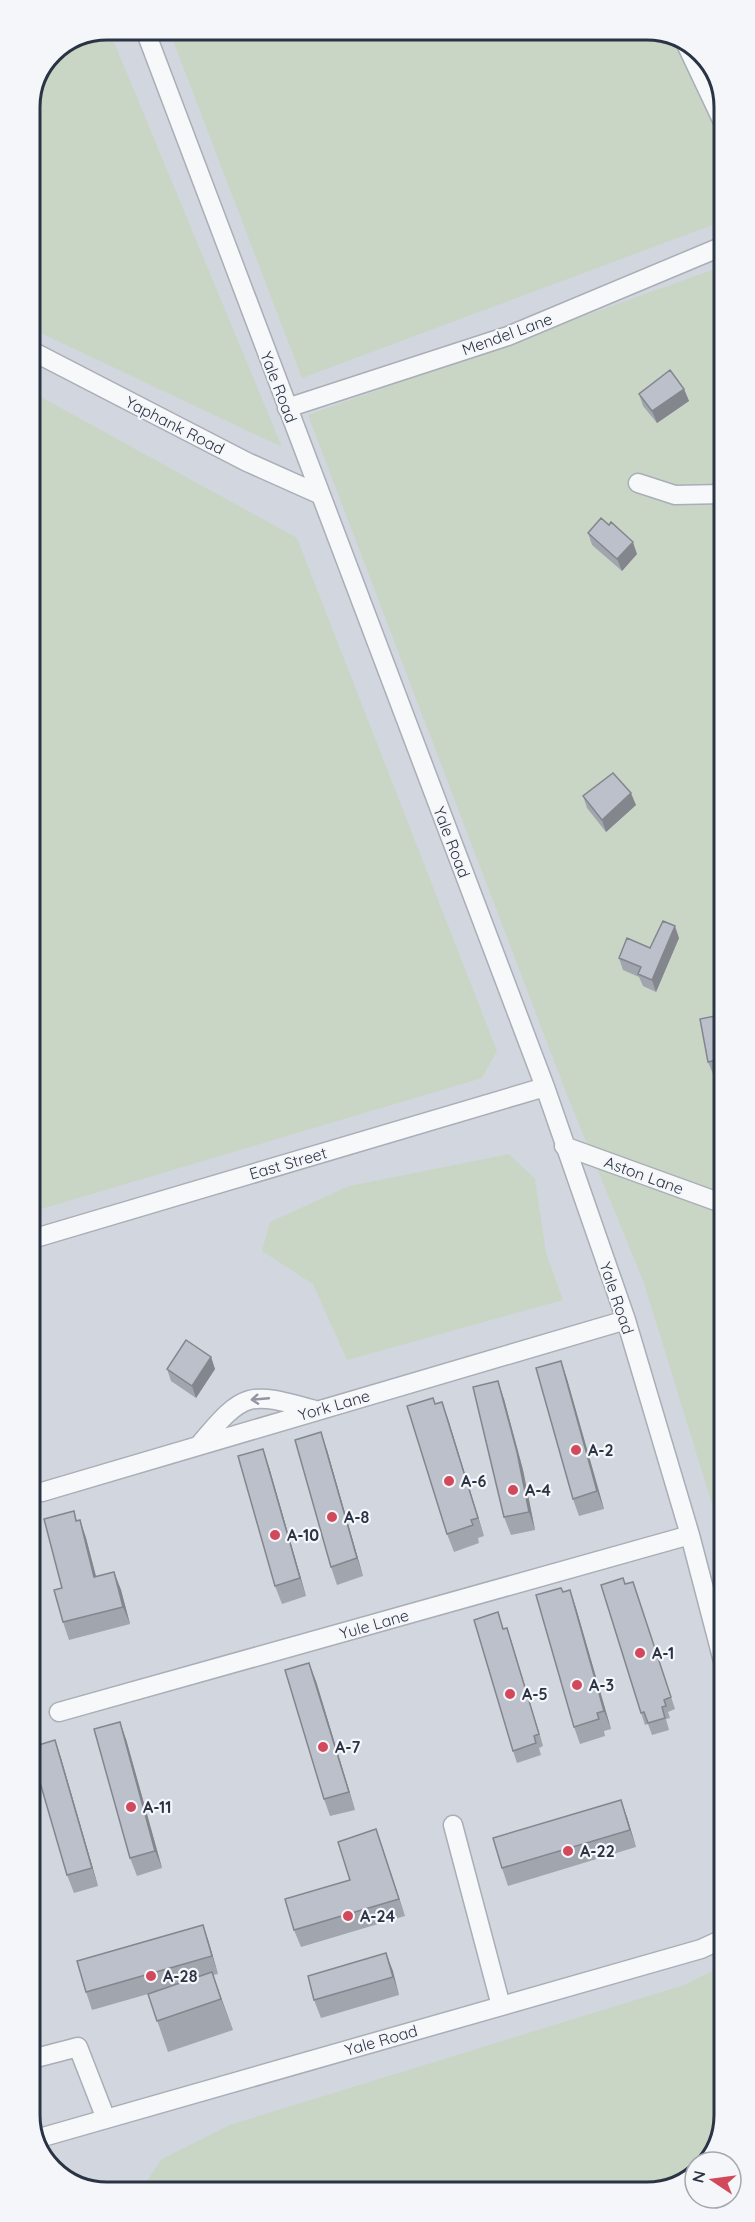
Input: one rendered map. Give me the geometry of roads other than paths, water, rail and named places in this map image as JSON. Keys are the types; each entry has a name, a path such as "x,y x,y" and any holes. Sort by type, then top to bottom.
{"street":[{"name":"Yale Road","path":"149,40 545,1087 626,1320 690,1535 714,1627"},
{"path":"692,57 714,103"},
{"name":"Mendel Lane","path":"287,408 508,336 714,250"},
{"name":"Yaphank Road","path":"40,355 247,462 321,495"},
{"path":"638,483 675,495 714,494"},
{"name":"East Street","path":"40,1237 545,1087"},
{"name":"Aston Lane","path":"564,1146 714,1200"},
{"name":"York Lane","path":"42,1492 626,1320"},
{"path":"200,1444 234,1405 248,1400 267,1397 317,1410"},
{"name":"Yule Lane","path":"59,1712 690,1535"},
{"path":"453,1824 501,2006"},
{"name":"Yale Road","path":"45,2136 701,1949 714,1943"},
{"path":"40,2058 78,2047 105,2119"}],"place":[{"name":"A-2","path":"576,1450"},
{"name":"A-6","path":"449,1481"},
{"name":"A-4","path":"513,1490"},
{"name":"A-8","path":"332,1517"},
{"name":"A-10","path":"275,1535"},
{"name":"A-1","path":"640,1653"},
{"name":"A-3","path":"577,1685"},
{"name":"A-5","path":"510,1694"},
{"name":"A-7","path":"323,1747"},
{"name":"A-11","path":"131,1807"},
{"name":"A-22","path":"568,1851"},
{"name":"A-24","path":"348,1916"},
{"name":"A-28","path":"151,1976"}]}
